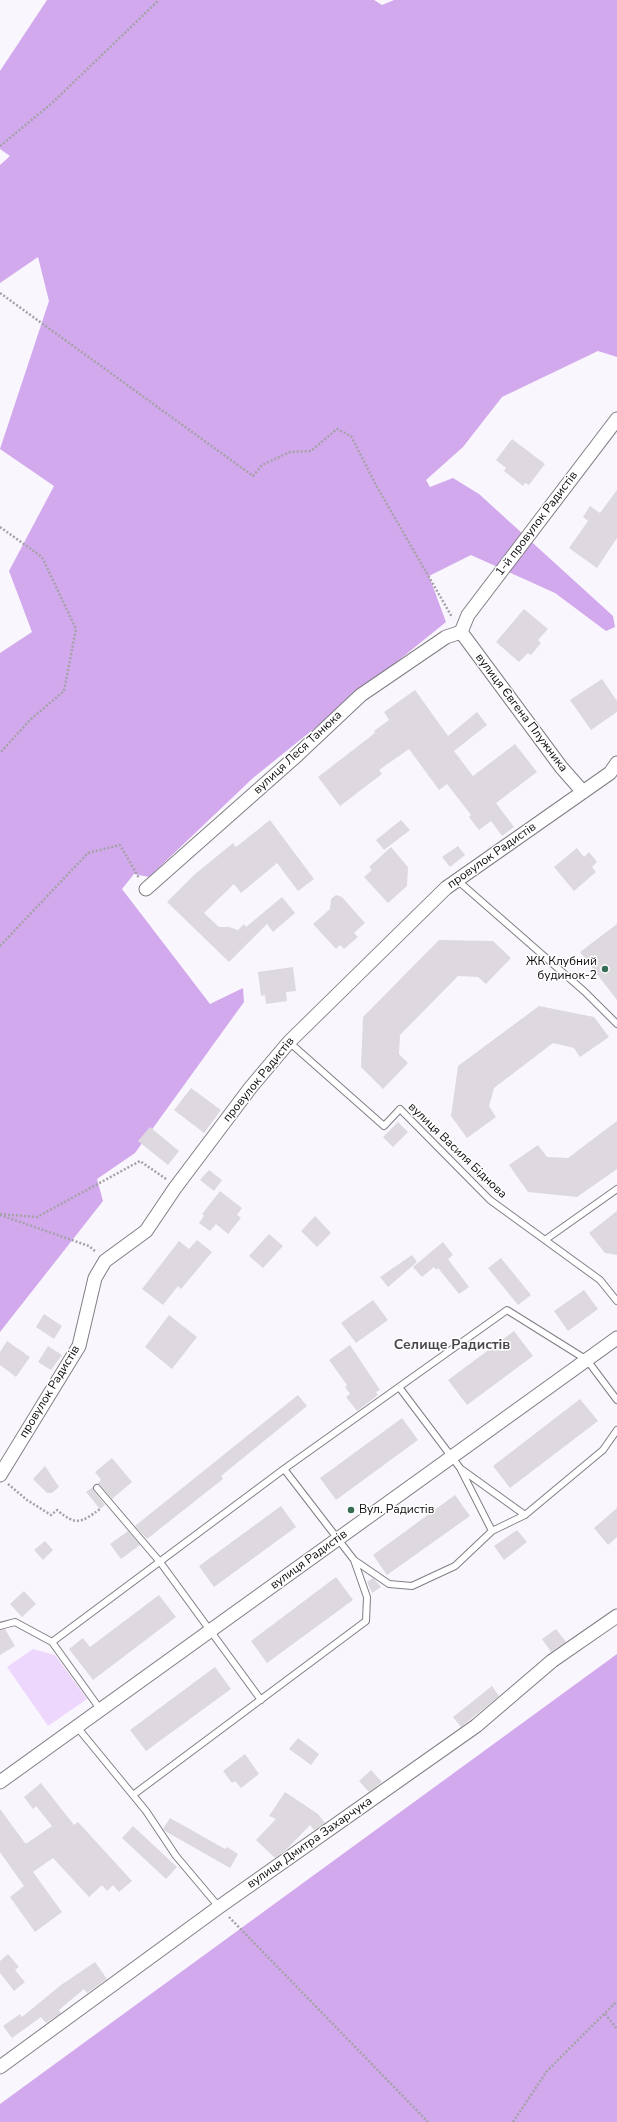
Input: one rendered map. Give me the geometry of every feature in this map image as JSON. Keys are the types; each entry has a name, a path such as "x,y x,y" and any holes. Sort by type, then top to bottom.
{"street":[{"name":"1-й провулок Радистів","path":"461,632 468,614 617,419"},
{"name":"вулиця Євгена Плужника","path":"461,632 561,767 583,792"},
{"name":"вулиця Леся Танюка","path":"146,889 293,759 361,695 446,637 461,632"},
{"name":"провулок Радистів","path":"3,1478 79,1346 95,1278 105,1260 146,1231 175,1188 251,1087 288,1042 446,888 610,773 617,763"},
{"name":"вулиця Радистів","path":"0,1782 617,1338"},
{"name":"вулиця Дмитра Захарчука","path":"0,2067 219,1907 476,1726 552,1662 617,1616"}],"lane":[{"path":"457,880 585,992 617,1024"},
{"name":"вулиця Василя Біднова","path":"288,1042 384,1126 400,1109 490,1200 600,1280 617,1301"},
{"path":"545,1240 617,1189"},
{"path":"52,1642 284,1469 507,1310 587,1360 617,1400"},
{"path":"399,1387 460,1468 492,1531"},
{"path":"354,1560 389,1584 412,1586 455,1566 492,1531 525,1515 603,1450 617,1430"},
{"path":"460,1468 525,1515"},
{"path":"133,1795 366,1621 367,1597 354,1560 284,1469"},
{"path":"97,1488 160,1562 261,1700"},
{"path":"0,1626 15,1622 52,1642 100,1709"},
{"path":"76,1726 133,1795 176,1856 219,1907"}],"path":[{"path":"0,146 51,104 158,0"},
{"path":"0,293 253,476 262,465 290,452 311,450 337,429 351,436 377,487 461,632"},
{"path":"0,527 42,557 76,629 64,691 30,720 0,753"},
{"path":"0,946 88,853 120,845 146,889"},
{"path":"0,1214 37,1217 140,1161 175,1188"},
{"path":"0,1214 89,1246 105,1260"},
{"path":"3,1478 33,1504 51,1514 56,1510 69,1520 84,1520 109,1502"},
{"path":"219,1907 428,2122"},
{"path":"513,2122 547,2071 617,2001"},
{"path":"604,2014 617,2029"}],"shaded area":[{"path":"47,0 374,0 382,5 394,0 617,0 617,357 598,351 502,397 463,447 426,480 430,487 453,478 479,494 613,616 615,627 606,631 555,593 471,555 429,576 446,622 253,778 149,877 134,874 122,889 210,1004 243,988 244,1002 135,1153 97,1179 103,1201 0,1332 0,653 32,632 9,571 54,486 0,449 49,301 38,257 0,283 0,165 10,156 0,149 0,71"},
{"path":"33,1649 55,1655 87,1699 48,1726 7,1667"},
{"path":"617,1654 617,2122 0,2122 0,2104"}],"building":[{"path":"512,439 545,464 529,485 525,483 523,486 504,471 506,468 496,460"},
{"path":"617,490 617,538 597,568 569,548 588,521 583,517 590,506 600,513"},
{"path":"524,609 548,629 538,640 541,643 531,655 528,653 519,662 496,642"},
{"path":"602,679 617,701 617,712 591,730 570,700"},
{"path":"415,690 448,736 477,712 487,725 454,751 473,776 515,744 537,772 496,803 514,827 502,836 491,821 479,830 469,817 471,815 447,784 439,790 409,749 379,770 382,774 340,806 318,777 375,733 374,731 389,720 384,712"},
{"path":"270,820 314,879 298,891 277,863 241,893 234,884 204,913 219,927 229,927 238,930 244,924 246,927 282,897 295,913 273,932 267,924 229,962 167,902 194,875 233,843 236,847"},
{"path":"401,820 410,830 384,850 376,840"},
{"path":"458,846 465,855 450,867 442,857"},
{"path":"391,847 408,867 407,886 388,903 364,877 372,870 369,867"},
{"path":"577,848 584,857 589,852 597,862 592,867 596,872 574,891 554,867"},
{"path":"336,895 342,897 365,923 354,933 358,937 344,949 340,945 336,949 313,924 330,909 331,899"},
{"name":"ЖК Клубний будинок-2","path":"617,924 617,1000 580,952"},
{"path":"439,940 493,941 511,958 486,984 478,977 458,976 400,1035 399,1054 408,1063 383,1089 361,1067 363,1017"},
{"path":"293,967 296,991 286,992 287,1001 266,1004 265,995 261,996 258,972"},
{"path":"539,1006 594,1017 609,1037 580,1057 574,1048 553,1043 494,1088 489,1106 496,1117 467,1138 451,1116 458,1066"},
{"path":"191,1088 221,1110 204,1133 174,1110"},
{"path":"617,1121 617,1169 577,1197 528,1192 509,1165 538,1145 547,1157 568,1158"},
{"path":"398,1122 408,1132 393,1147 383,1137"},
{"path":"150,1127 179,1151 168,1165 138,1141"},
{"path":"209,1170 222,1180 214,1191 200,1180"},
{"path":"220,1191 242,1208 237,1215 241,1218 228,1234 216,1224 210,1231 199,1223 204,1216 202,1214"},
{"path":"617,1211 617,1255 605,1253 589,1233"},
{"path":"315,1216 331,1233 317,1247 301,1231"},
{"path":"269,1234 283,1246 263,1268 249,1256"},
{"path":"197,1240 212,1252 181,1289 178,1286 163,1305 142,1289 179,1241 189,1249"},
{"path":"443,1242 453,1255 448,1259 469,1287 459,1294 438,1268 436,1270 434,1267 422,1277 413,1267"},
{"path":"412,1255 417,1262 388,1287 380,1277"},
{"path":"501,1258 531,1295 518,1305 488,1268"},
{"path":"584,1290 598,1309 568,1331 554,1311"},
{"path":"373,1300 388,1320 356,1343 341,1323"},
{"path":"44,1314 62,1326 54,1339 36,1327"},
{"path":"169,1315 197,1337 172,1369 145,1347"},
{"path":"514,1331 533,1356 467,1405 448,1380"},
{"path":"7,1341 30,1357 16,1377 0,1365 0,1352"},
{"path":"350,1345 380,1390 376,1392 378,1395 357,1411 346,1397 350,1394 345,1387 347,1385 329,1360"},
{"path":"48,1346 62,1355 51,1370 38,1362"},
{"path":"298,1395 307,1406 221,1476 223,1479 147,1539 135,1526"},
{"path":"580,1399 598,1421 510,1488 493,1466"},
{"path":"402,1418 418,1440 336,1500 320,1478"},
{"path":"112,1458 132,1482 112,1499 100,1485 97,1484 101,1480 95,1472"},
{"path":"45,1466 59,1487 52,1493 47,1493 33,1479"},
{"path":"93,1487 94,1491 105,1505 100,1509 86,1492"},
{"path":"455,1495 470,1516 387,1575 373,1555"},
{"path":"281,1506 296,1527 214,1587 199,1566"},
{"path":"617,1508 617,1537 608,1545 594,1528"},
{"path":"517,1530 527,1542 504,1560 494,1546"},
{"path":"128,1531 140,1545 121,1559 110,1544"},
{"path":"45,1541 53,1550 43,1560 34,1550"},
{"path":"336,1577 353,1600 267,1663 251,1641"},
{"path":"373,1578 381,1587 372,1593 367,1582"},
{"path":"24,1591 36,1604 22,1617 10,1604"},
{"path":"159,1595 176,1617 93,1680 69,1649 83,1638 90,1647"},
{"path":"5,1629 15,1646 0,1655 0,1630"},
{"path":"556,1629 566,1642 551,1652 542,1639"},
{"path":"215,1667 231,1689 146,1751 130,1730"},
{"path":"492,1686 499,1696 461,1727 453,1717"},
{"path":"298,1738 319,1754 311,1765 289,1749"},
{"path":"245,1754 259,1774 241,1788 235,1781 232,1783 223,1771"},
{"path":"371,1770 382,1782 369,1792 359,1781"},
{"path":"41,1783 74,1825 78,1822 132,1881 119,1892 113,1885 107,1891 102,1885 89,1897 53,1858 33,1872 62,1912 35,1932 10,1897 24,1886 0,1852 0,1809 25,1843 27,1843 52,1826 36,1806 33,1809 24,1797"},
{"path":"285,1792 318,1814 325,1823 314,1830 310,1825 288,1848 275,1858 256,1840 276,1819 269,1816"},
{"path":"170,1818 225,1849 227,1847 238,1854 230,1868 165,1831 163,1829"},
{"path":"133,1826 177,1867 166,1879 122,1838"},
{"path":"8,1954 19,1967 15,1970 25,1982 14,1991 0,1973 0,1961"},
{"path":"95,1962 107,1979 87,1993 84,1989 59,2010 61,2013 46,2023 41,2017 12,2038 3,2026 20,2014 22,2017 61,1985"}],"place":[{"name":"ЖК Клубний будинок-2","path":"605,969"},
{"name":"Вул. Радистів","path":"351,1510"}],"district":[{"name":"Селище Радистів","path":"452,1346"}]}
